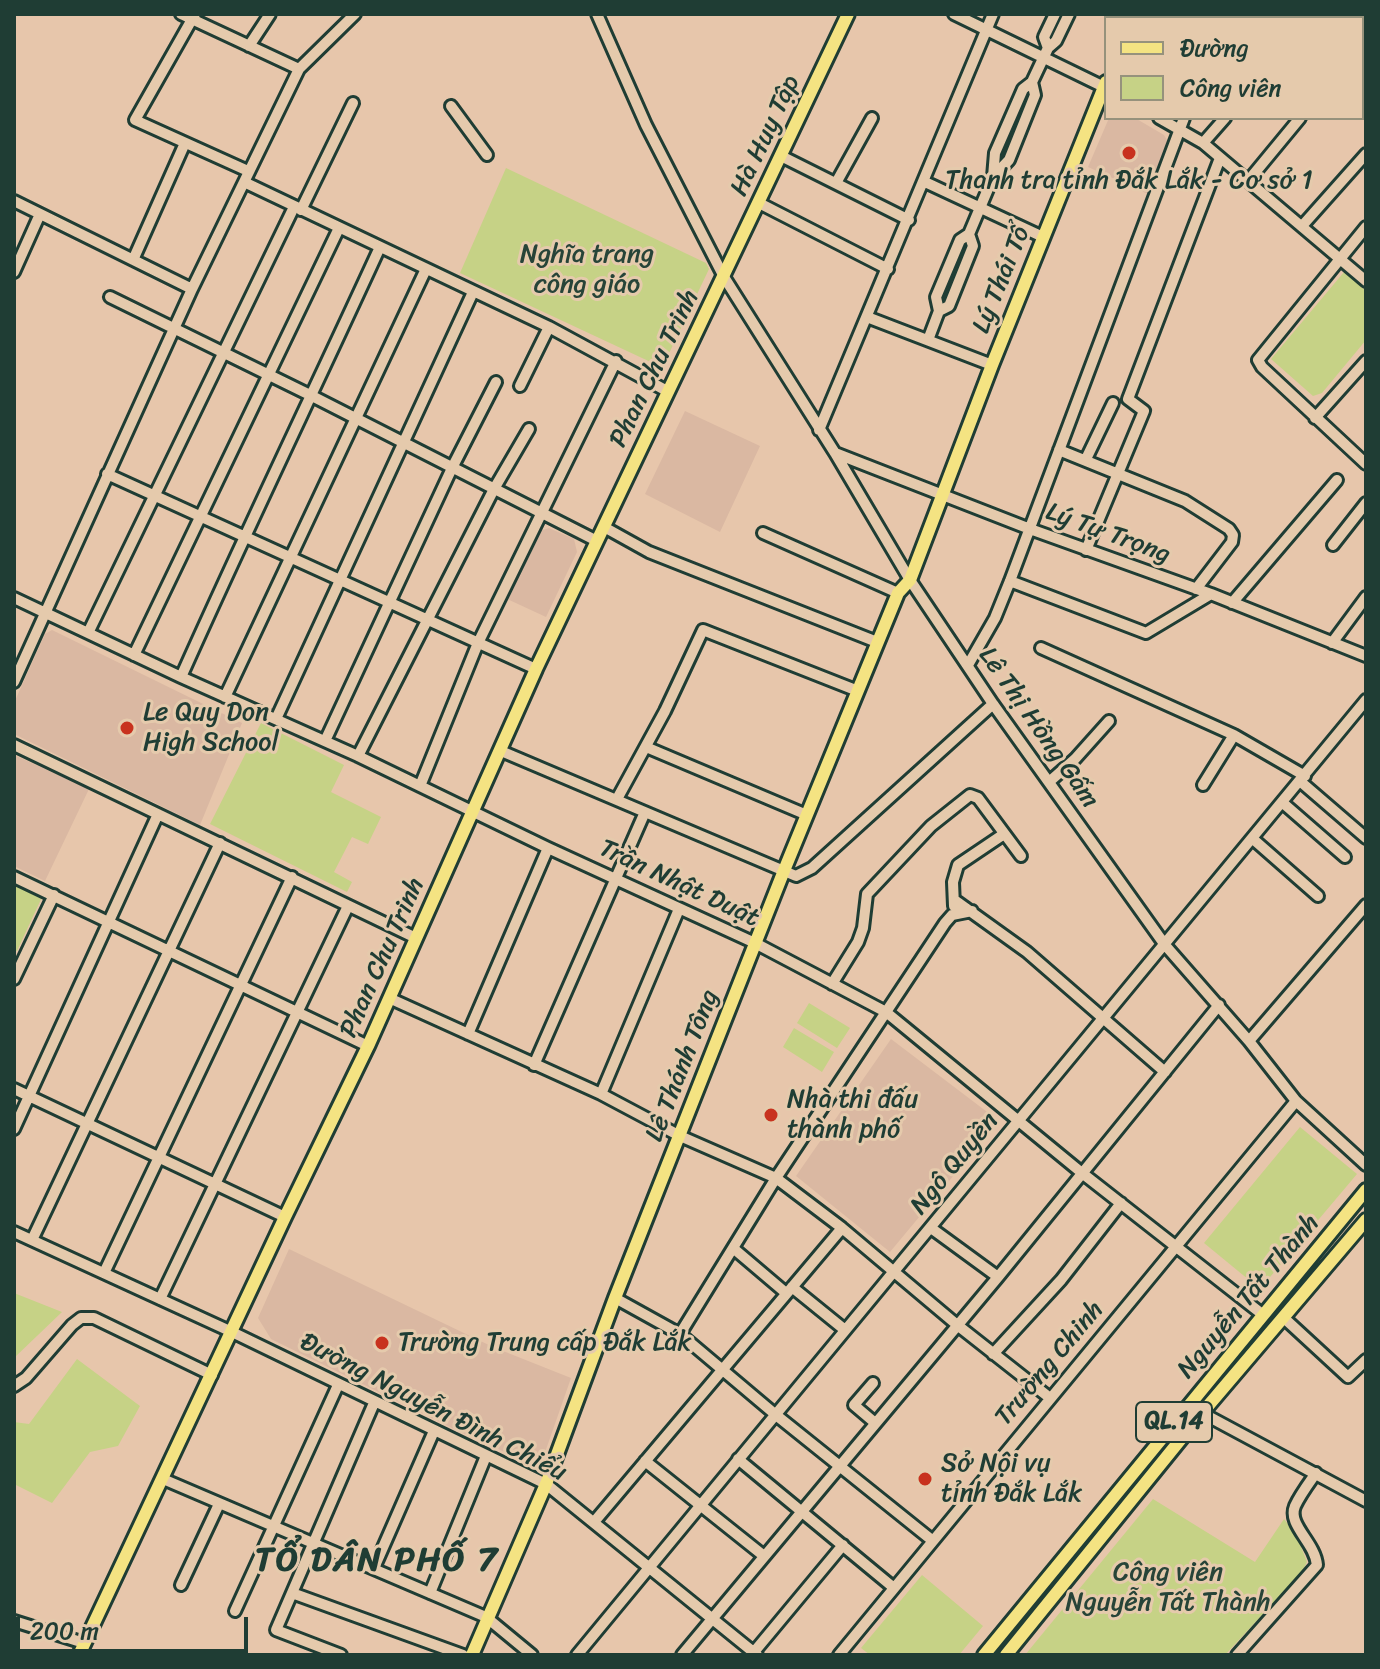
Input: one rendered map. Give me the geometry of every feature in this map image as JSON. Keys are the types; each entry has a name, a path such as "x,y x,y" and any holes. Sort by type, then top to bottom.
{"main road":[{"name":"Hà Huy Tập","path":"724,277 848,14"},
{"name":"Lý Thái Tổ","path":"943,496 992,365 1104,88"},
{"name":"Phan Chu Trinh","path":"82,1649 368,1046 536,669 724,277"},
{"name":"Lê Thánh Tông","path":"472,1655 546,1484 615,1298 783,873 877,642 898,593 910,580 943,496"},
{"name":"Nguyễn Tất Thành","path":"984,1655 1366,1190"},
{"name":"Nguyễn Tất Thành","path":"1006,1655 1202,1413 1366,1220"},
{"path":"1190,1403 1202,1413"}],"street":[{"path":"249,46 270,14"},
{"path":"14,682 192,289 299,69 355,14"},
{"name":"Lê Thị Hồng Gấm","path":"597,14 646,125 724,277 835,453 910,580 993,704 1165,945 1219,1005 1296,1101 1366,1165"},
{"path":"954,14 986,31 1045,54 1104,85"},
{"path":"819,430 993,14"},
{"path":"1045,54 1044,37 1055,14"},
{"path":"928,340 939,311 936,297 960,240 969,234 993,177 995,153 1023,89 1032,82 1069,14"},
{"path":"299,69 189,16 135,120 185,143 298,208 549,327 667,391"},
{"path":"88,633 224,354 353,103"},
{"path":"451,106 487,155"},
{"path":"836,183 872,118"},
{"path":"1163,120 1203,143 1366,281"},
{"path":"968,665 995,618 1010,581 1183,120"},
{"path":"1203,143 1223,120"},
{"path":"1248,181 1298,120"},
{"path":"133,260 185,143"},
{"path":"1302,226 1366,154"},
{"path":"781,156 909,220"},
{"path":"1086,550 1144,411 1128,399 1220,158"},
{"path":"925,182 1043,237"},
{"path":"14,201 192,289"},
{"path":"759,203 888,269"},
{"path":"14,272 40,214"},
{"path":"1366,227 1258,360 1366,464"},
{"path":"134,655 339,228"},
{"path":"181,677 243,537 380,247"},
{"path":"225,697 426,269"},
{"path":"276,719 473,292"},
{"path":"110,297 597,541"},
{"path":"867,317 992,365"},
{"path":"520,386 549,327"},
{"path":"420,786 478,643 616,361"},
{"path":"1315,418 1366,361"},
{"path":"325,741 388,602 496,382"},
{"path":"1086,459 1113,403"},
{"path":"358,756 494,489 529,429"},
{"path":"1059,450 1185,501 1229,529 1233,535 1232,542 1196,589"},
{"name":"Lý Tự Trọng","path":"835,453 1030,529 1211,594 1366,656"},
{"path":"107,474 536,669"},
{"path":"1232,603 1337,480"},
{"path":"1333,545 1366,503"},
{"path":"604,527 649,552 877,642"},
{"path":"763,533 898,593"},
{"path":"1010,581 1146,633 1211,594"},
{"path":"1332,643 1366,597"},
{"name":"Trần Nhật Duật","path":"14,598 755,943 886,1012 1082,1173 1262,1314"},
{"path":"617,799 703,630 858,691"},
{"path":"1041,648 1234,735 1303,779 1366,838"},
{"name":"Ngô Quyền","path":"577,1655 1366,700"},
{"path":"501,751 796,876 812,868 993,704"},
{"path":"1049,782 1075,759 1109,721"},
{"path":"1203,785 1234,735"},
{"path":"14,745 416,938"},
{"path":"646,747 807,815"},
{"path":"832,984 858,942 867,894 941,816 968,796 974,795 1021,856"},
{"path":"1283,803 1345,857"},
{"path":"534,1065 645,812"},
{"path":"14,1129 158,814"},
{"path":"680,1334 776,1178 952,915 956,901 953,882 958,865 1004,834"},
{"path":"1253,839 1318,896"},
{"path":"32,1240 220,843"},
{"path":"468,1034 548,848"},
{"path":"14,877 368,1046"},
{"path":"104,1273 292,877"},
{"path":"14,979 54,895"},
{"path":"956,901 1027,952 1165,1072"},
{"path":"1249,1041 1366,905"},
{"path":"160,1299 348,906"},
{"path":"601,1094 679,909"},
{"path":"952,915 972,911"},
{"path":"389,998 601,1094 680,1136 776,1178 1050,1398"},
{"path":"682,1655 998,1277 1219,1005"},
{"path":"14,1089 285,1217"},
{"name":"Trường Chinh","path":"839,1655 1296,1101"},
{"path":"993,1354 1061,1280 1121,1203"},
{"path":"594,1522 842,1228"},
{"path":"931,1228 998,1277"},
{"name":"Đường Nguyễn Đình Chiểu","path":"14,1232 232,1332 546,1484 756,1654"},
{"path":"733,1248 845,1330"},
{"path":"615,1298 680,1334 933,1541"},
{"path":"14,1386 26,1378 81,1318 94,1318 212,1375"},
{"path":"1284,1318 1348,1377 1366,1360"},
{"path":"873,1383 854,1405 874,1422"},
{"path":"235,1611 338,1385"},
{"path":"341,1655 276,1630 374,1403"},
{"path":"1202,1413 1366,1501"},
{"path":"374,1568 434,1431"},
{"path":"430,1593 486,1456"},
{"path":"738,1459 894,1588"},
{"path":"645,1461 764,1556"},
{"path":"1237,1655 1317,1565 1316,1553 1293,1519 1294,1509 1316,1473"},
{"path":"163,1479 486,1617 532,1655"},
{"path":"181,1585 219,1504"},
{"path":"756,1654 843,1545"},
{"path":"292,1593 463,1655"},
{"path":"14,1621 82,1649"}],"shaded area":[{"path":"1108,120 1138,120 1164,135 1168,142 1148,194 1088,167"},
{"path":"685,411 760,446 720,532 645,494"},
{"path":"549,528 574,539 577,552 546,617 505,598 537,532"},
{"name":"Le Quy Don High School","path":"52,630 242,723 200,825 14,734 14,703 45,634"},
{"path":"14,755 89,789 45,881 14,866"},
{"path":"891,1039 999,1121 890,1252 796,1176"},
{"name":"Trường Trung cấp Đắk Lắk","path":"289,1249 493,1347 571,1378 542,1461 534,1465 458,1431 271,1339 258,1318"}],"green space":[{"name":"Nghĩa trang công giáo","path":"506,168 706,263 709,269 664,364 657,365 460,273"},
{"path":"1344,272 1366,291 1366,340 1322,393 1313,396 1271,359"},
{"path":"261,723 344,765 331,792 381,817 368,844 352,837 334,872 352,882 347,892 210,824"},
{"path":"14,882 43,895 17,951 14,950"},
{"path":"809,1003 850,1028 837,1048 797,1023"},
{"path":"794,1028 834,1052 822,1072 783,1047"},
{"path":"1300,1127 1357,1174 1260,1289 1204,1243"},
{"path":"14,1293 62,1312 14,1358"},
{"path":"77,1359 140,1406 118,1446 90,1452 52,1503 14,1484 14,1422 29,1424"},
{"name":"Công viên Nguyễn Tất Thành","path":"1153,1499 1255,1562 1284,1519 1296,1534 1307,1562 1302,1572 1225,1655 1025,1655"},
{"path":"922,1575 983,1626 959,1655 870,1655 861,1648"}],"place":[{"name":"Thanh tra tỉnh Đắk Lắk - Cơ sở 1","path":"1129,153"},
{"name":"Le Quy Don High School","path":"127,728"},
{"name":"Nhà thi đấu thành phố","path":"771,1115"},
{"name":"Trường Trung cấp Đắk Lắk","path":"382,1343"},
{"name":"Sở Nội vụ tỉnh Đắk Lắk","path":"925,1479"}],"district":[{"name":"TỔ DÂN PHỐ 7","path":"377,1561"}]}
